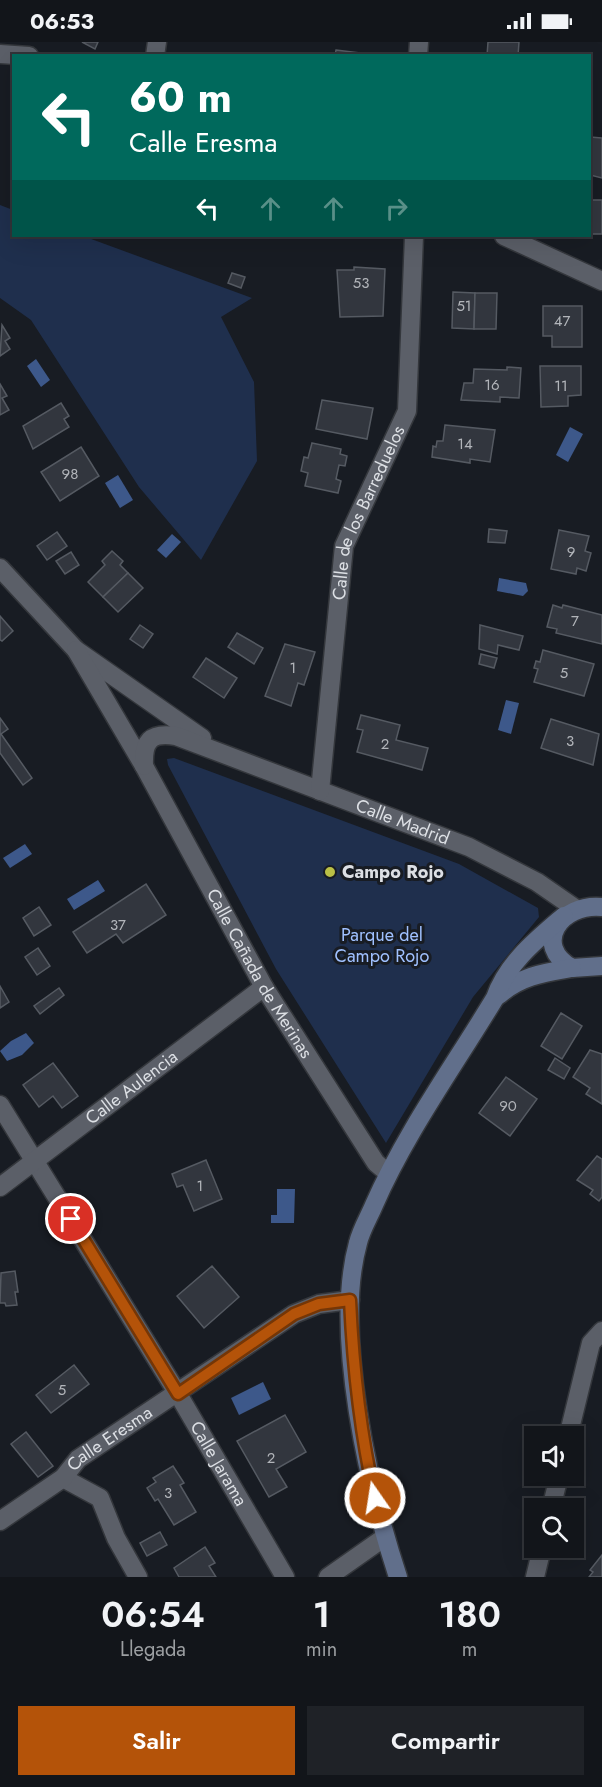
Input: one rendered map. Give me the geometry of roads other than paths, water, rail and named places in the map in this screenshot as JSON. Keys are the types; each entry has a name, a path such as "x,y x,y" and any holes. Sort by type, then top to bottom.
{"street":[{"name":"Calle de los Barreduelos","path":"320,791 344,546 407,411 414,237"},
{"path":"506,237 602,282"},
{"path":"0,568 76,650"},
{"name":"Calle Madrid","path":"76,650 221,752"},
{"name":"Calle Cañada de Merinas","path":"76,650 144,766 264,987 376,1163 388,1173"},
{"name":"Calle Madrid","path":"144,766 145,745 155,736 164,734 221,752 469,847 586,907"},
{"path":"572,968 564,963 555,948 555,931 586,907"},
{"path":"398,1577 385,1537 362,1439 352,1356 350,1300 358,1243 388,1173 495,998 501,981 528,947 586,907"},
{"path":"495,998 513,983 527,976 572,968 600,967"},
{"name":"Calle Aulencia","path":"0,1187 264,987"},
{"name":"Calle Jarama","path":"0,1104 178,1394 285,1577"},
{"name":"Calle Eresma","path":"0,1521 63,1478 78,1459 294,1314 319,1304 350,1300"},
{"path":"571,1426 591,1343 602,1331"},
{"path":"63,1478 100,1498 116,1538 138,1577"},
{"path":"328,1577 385,1537"},
{"path":"535,1577 540,1558"}],"place":[{"name":"Campo Rojo","path":"330,872"}],"park label":[{"name":"Parque del Campo Rojo","path":"382,945"}]}
